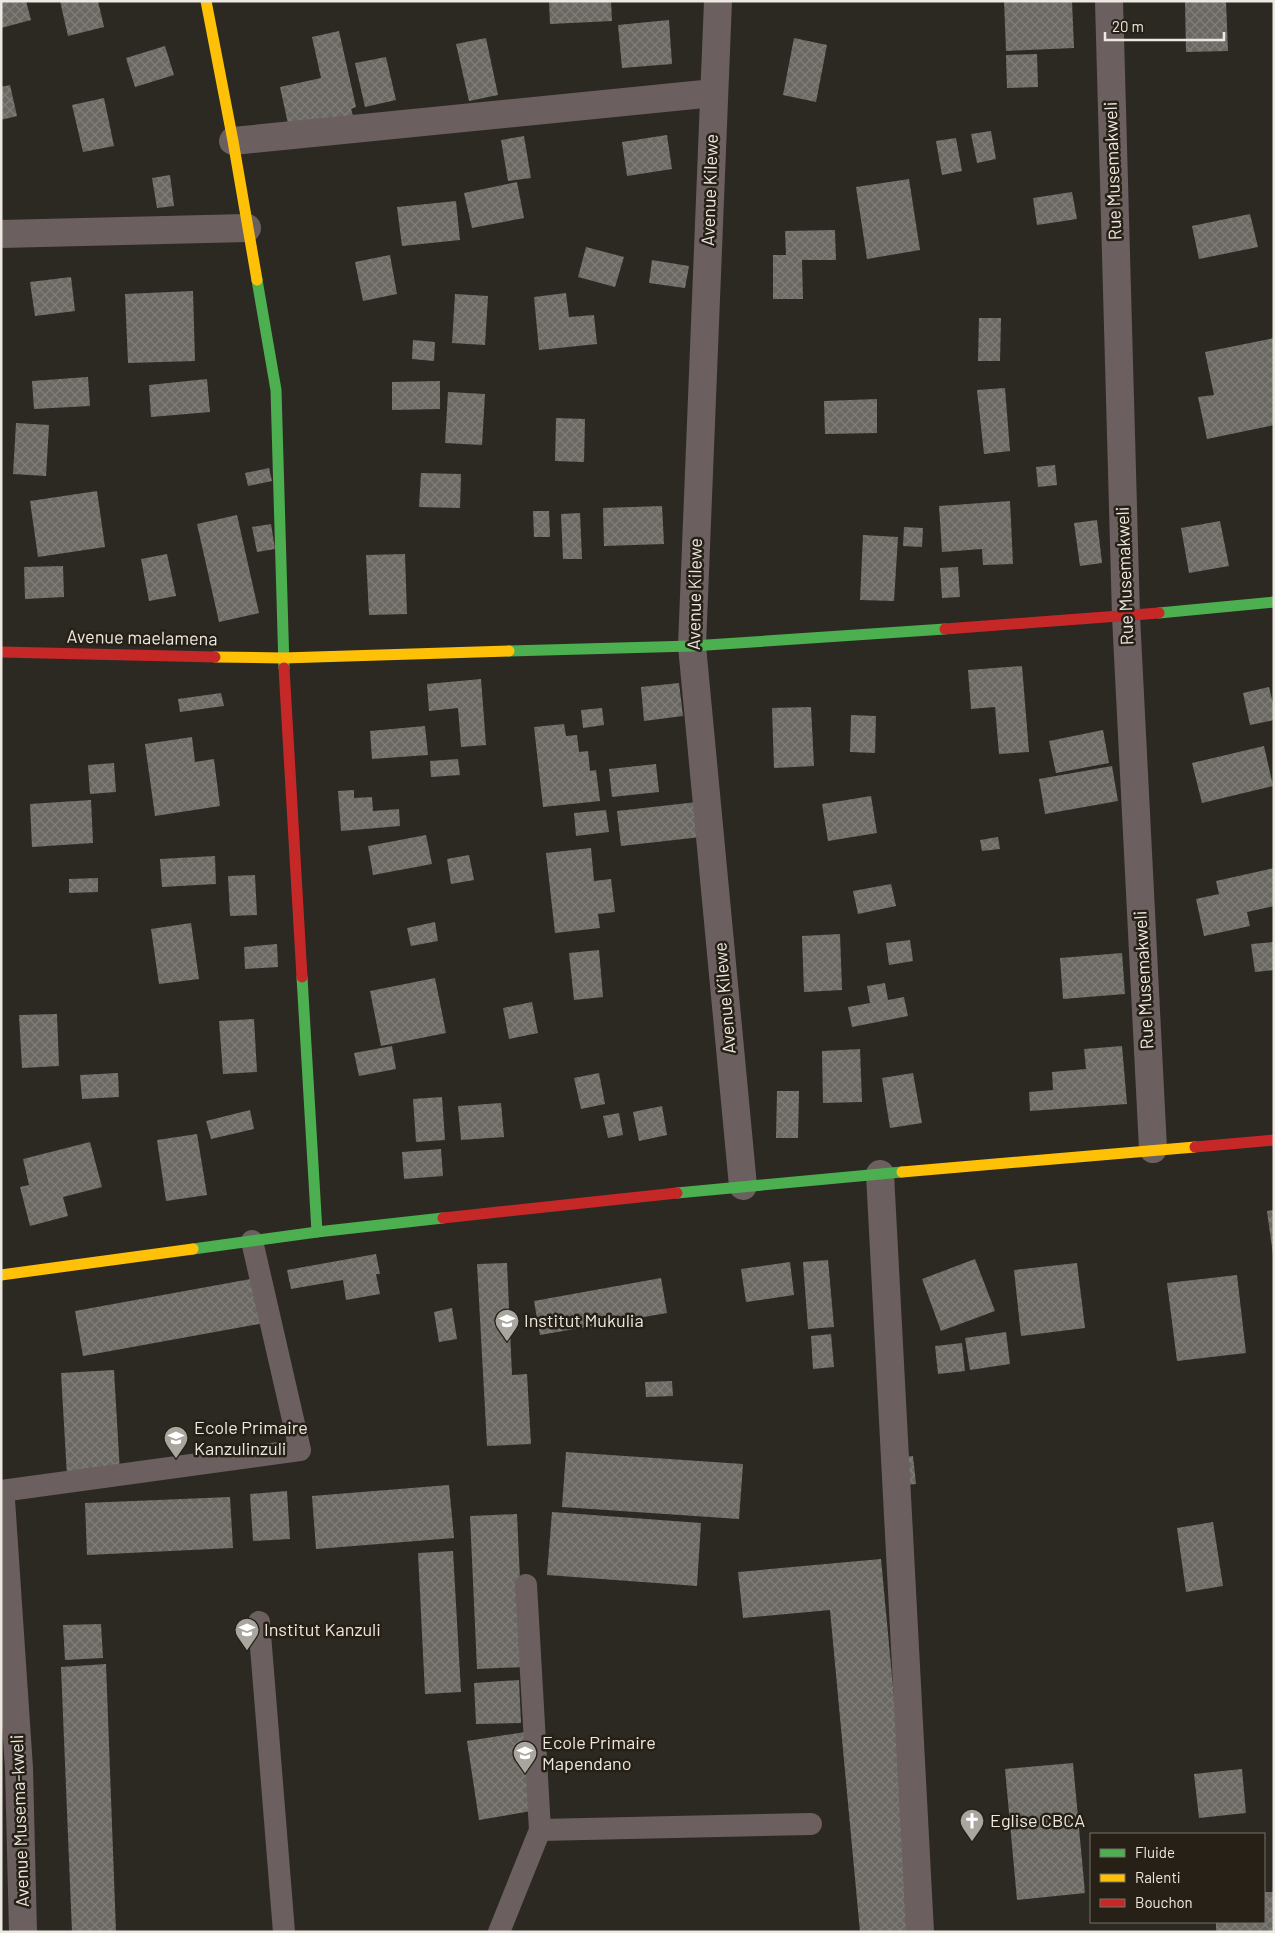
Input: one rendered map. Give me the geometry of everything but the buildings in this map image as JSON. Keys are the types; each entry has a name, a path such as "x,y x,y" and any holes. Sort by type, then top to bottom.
{"street":[{"path":"206,1 233,141 276,390 283,658 317,1232"},
{"name":"Avenue Kilewe","path":"718,1 692,646 743,1186"},
{"name":"Rue Musemakweli","path":"1109,1 1126,616 1153,1150"},
{"path":"233,141 714,93"},
{"path":"1,234 247,228"},
{"name":"Avenue maelamena","path":"1,652 283,658 692,646 1126,616 1274,602"},
{"path":"1,1275 317,1232 743,1186 1274,1140"},
{"path":"880,1174 920,1932"},
{"name":"Avenue Musema-kweli","path":"1,1500 10,1768 24,1932"}],"lane":[{"path":"1,1491 300,1450 252,1241"},
{"path":"499,1932 540,1830 526,1585"},
{"path":"259,1622 284,1932"},
{"path":"540,1830 811,1824"}],"traffic: fast":[{"path":"257,280 276,390 284,668"},
{"path":"1159,613 1274,602"},
{"path":"509,651 692,646 945,629"},
{"path":"302,977 317,1232"},
{"path":"677,1193 902,1172"},
{"path":"193,1249 317,1232 443,1218"}],"traffic: slow":[{"path":"206,1 257,280"},
{"path":"215,657 283,658 509,651"},
{"path":"902,1172 1195,1147"},
{"path":"1,1275 193,1249"}],"traffic: jam":[{"path":"945,629 1159,613"},
{"path":"1,652 215,657"},
{"path":"284,668 302,977"},
{"path":"1195,1147 1274,1140"},
{"path":"443,1218 677,1193"}],"place":[{"name":"Institut Mukulia","path":"507,1342"},
{"name":"Ecole Primaire Kanzulinzuli","path":"176,1459"},
{"name":"Institut Kanzuli","path":"247,1651"},
{"name":"Ecole Primaire Mapendano","path":"525,1774"},
{"name":"Eglise CBCA","path":"972,1842"}]}
